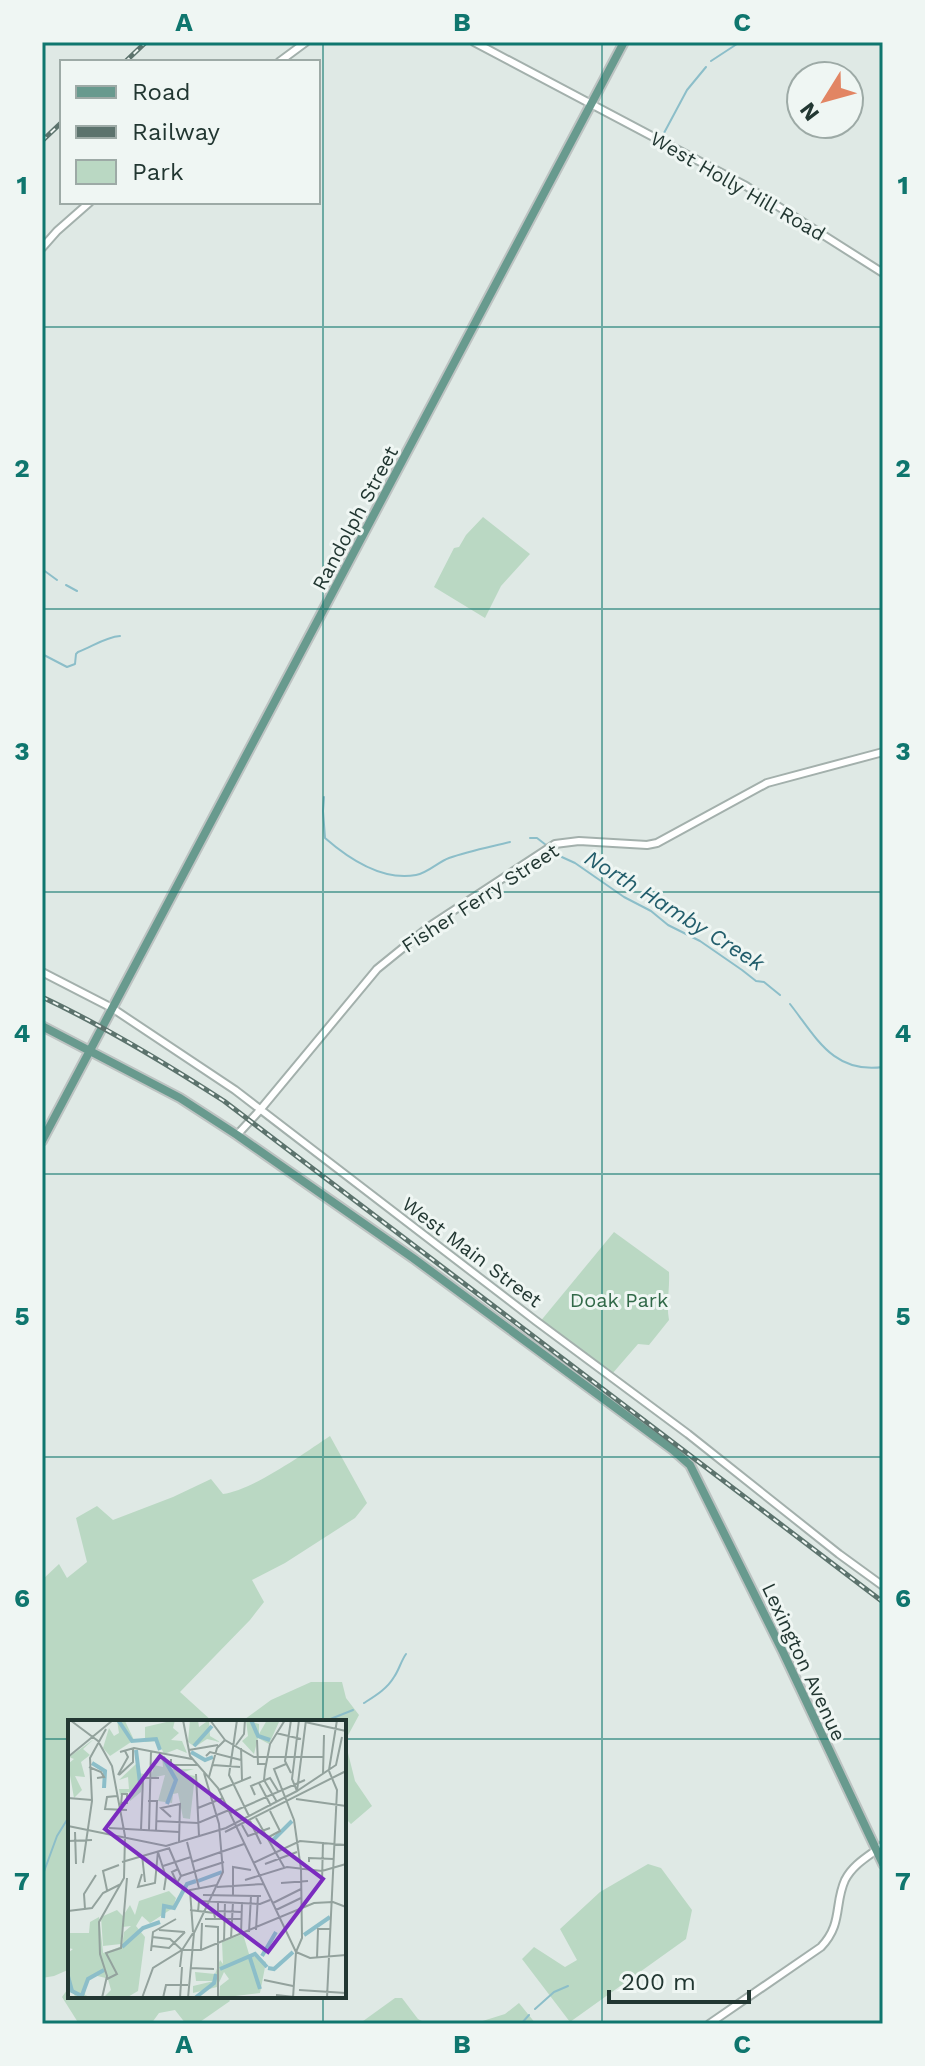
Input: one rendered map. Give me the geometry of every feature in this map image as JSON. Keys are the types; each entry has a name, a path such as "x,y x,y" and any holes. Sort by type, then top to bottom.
{"main road":[{"name":"Randolph Street","path":"42,1141 624,42"},
{"name":"West Main Street","path":"42,1026 180,1098 237,1135 513,1332 673,1450 696,1473"},
{"name":"Lexington Avenue","path":"696,1473 880,1848 883,1864"}],"street":[{"path":"282,60 306,42"},
{"name":"West Holly Hill Road","path":"474,42 756,192 883,273"},
{"path":"42,248 88,204"},
{"name":"Fisher Ferry Street","path":"237,1135 377,969 430,926 555,844 579,841 657,843 759,786 883,752"},
{"name":"West Main Street","path":"42,972 112,1008 185,1055 688,1434 883,1586"},
{"path":"709,2024 829,1939 846,1878 860,1862 880,1848"}],"green space":[{"path":"483,517 530,554 501,586 485,618 434,587 454,548 459,547"},
{"name":"Doak Park","path":"614,1232 669,1272 669,1320 649,1345 638,1344 612,1374 539,1323"},
{"path":"330,1436 367,1503 355,1518 285,1563 252,1580 264,1602 180,1692 211,1720 68,1720 68,1970 42,1978 42,1580 59,1564 67,1578 87,1562 76,1518 97,1506 113,1520 211,1479 223,1494 249,1486"},
{"path":"311,1682 342,1682 346,1698 359,1715 346,1739 346,1720 244,1720 271,1700"},
{"path":"346,1745 355,1781 372,1806 351,1824 346,1819"},
{"path":"648,1864 661,1868 692,1910 686,1939 570,2022 522,1959 534,1947 565,1967 577,1960 560,1929 600,1892"},
{"path":"68,1989 68,1998 228,1998 230,2001 197,2024 186,2024 175,2010 159,2013 151,2024 79,2024 62,1997"},
{"path":"395,1998 402,1998 418,2019 428,2024 359,2024"},
{"path":"519,2003 536,2024 473,2024 505,2014"}],"waterway":[{"path":"711,61 740,42"},
{"path":"664,133 687,90 706,67"},
{"path":"42,569 57,580"},
{"path":"66,585 77,591"},
{"name":"North Hamby Creek","path":"42,654 67,667 75,664 78,652 120,636"},
{"name":"North Hamby Creek","path":"324,797 325,838 356,861 391,875 420,874 449,858 510,842"},
{"name":"North Hamby Creek","path":"530,838 537,838 546,845"},
{"name":"North Hamby Creek","path":"553,853 575,863 668,925 700,941 780,995"},
{"name":"North Hamby Creek","path":"790,1004 818,1040 838,1059 866,1068 883,1067"},
{"path":"364,1703 388,1685 406,1654"},
{"path":"328,1720 353,1710"},
{"path":"42,1877 57,1836 68,1818"},
{"path":"535,2009 554,1992 568,1986"},
{"path":"521,2024 529,2015"},
{"path":"393,2024 409,2024"}],"railway":[{"path":"127,60 146,42"},
{"path":"42,141 60,124"},
{"path":"42,997 135,1046 224,1101 883,1602"}]}
